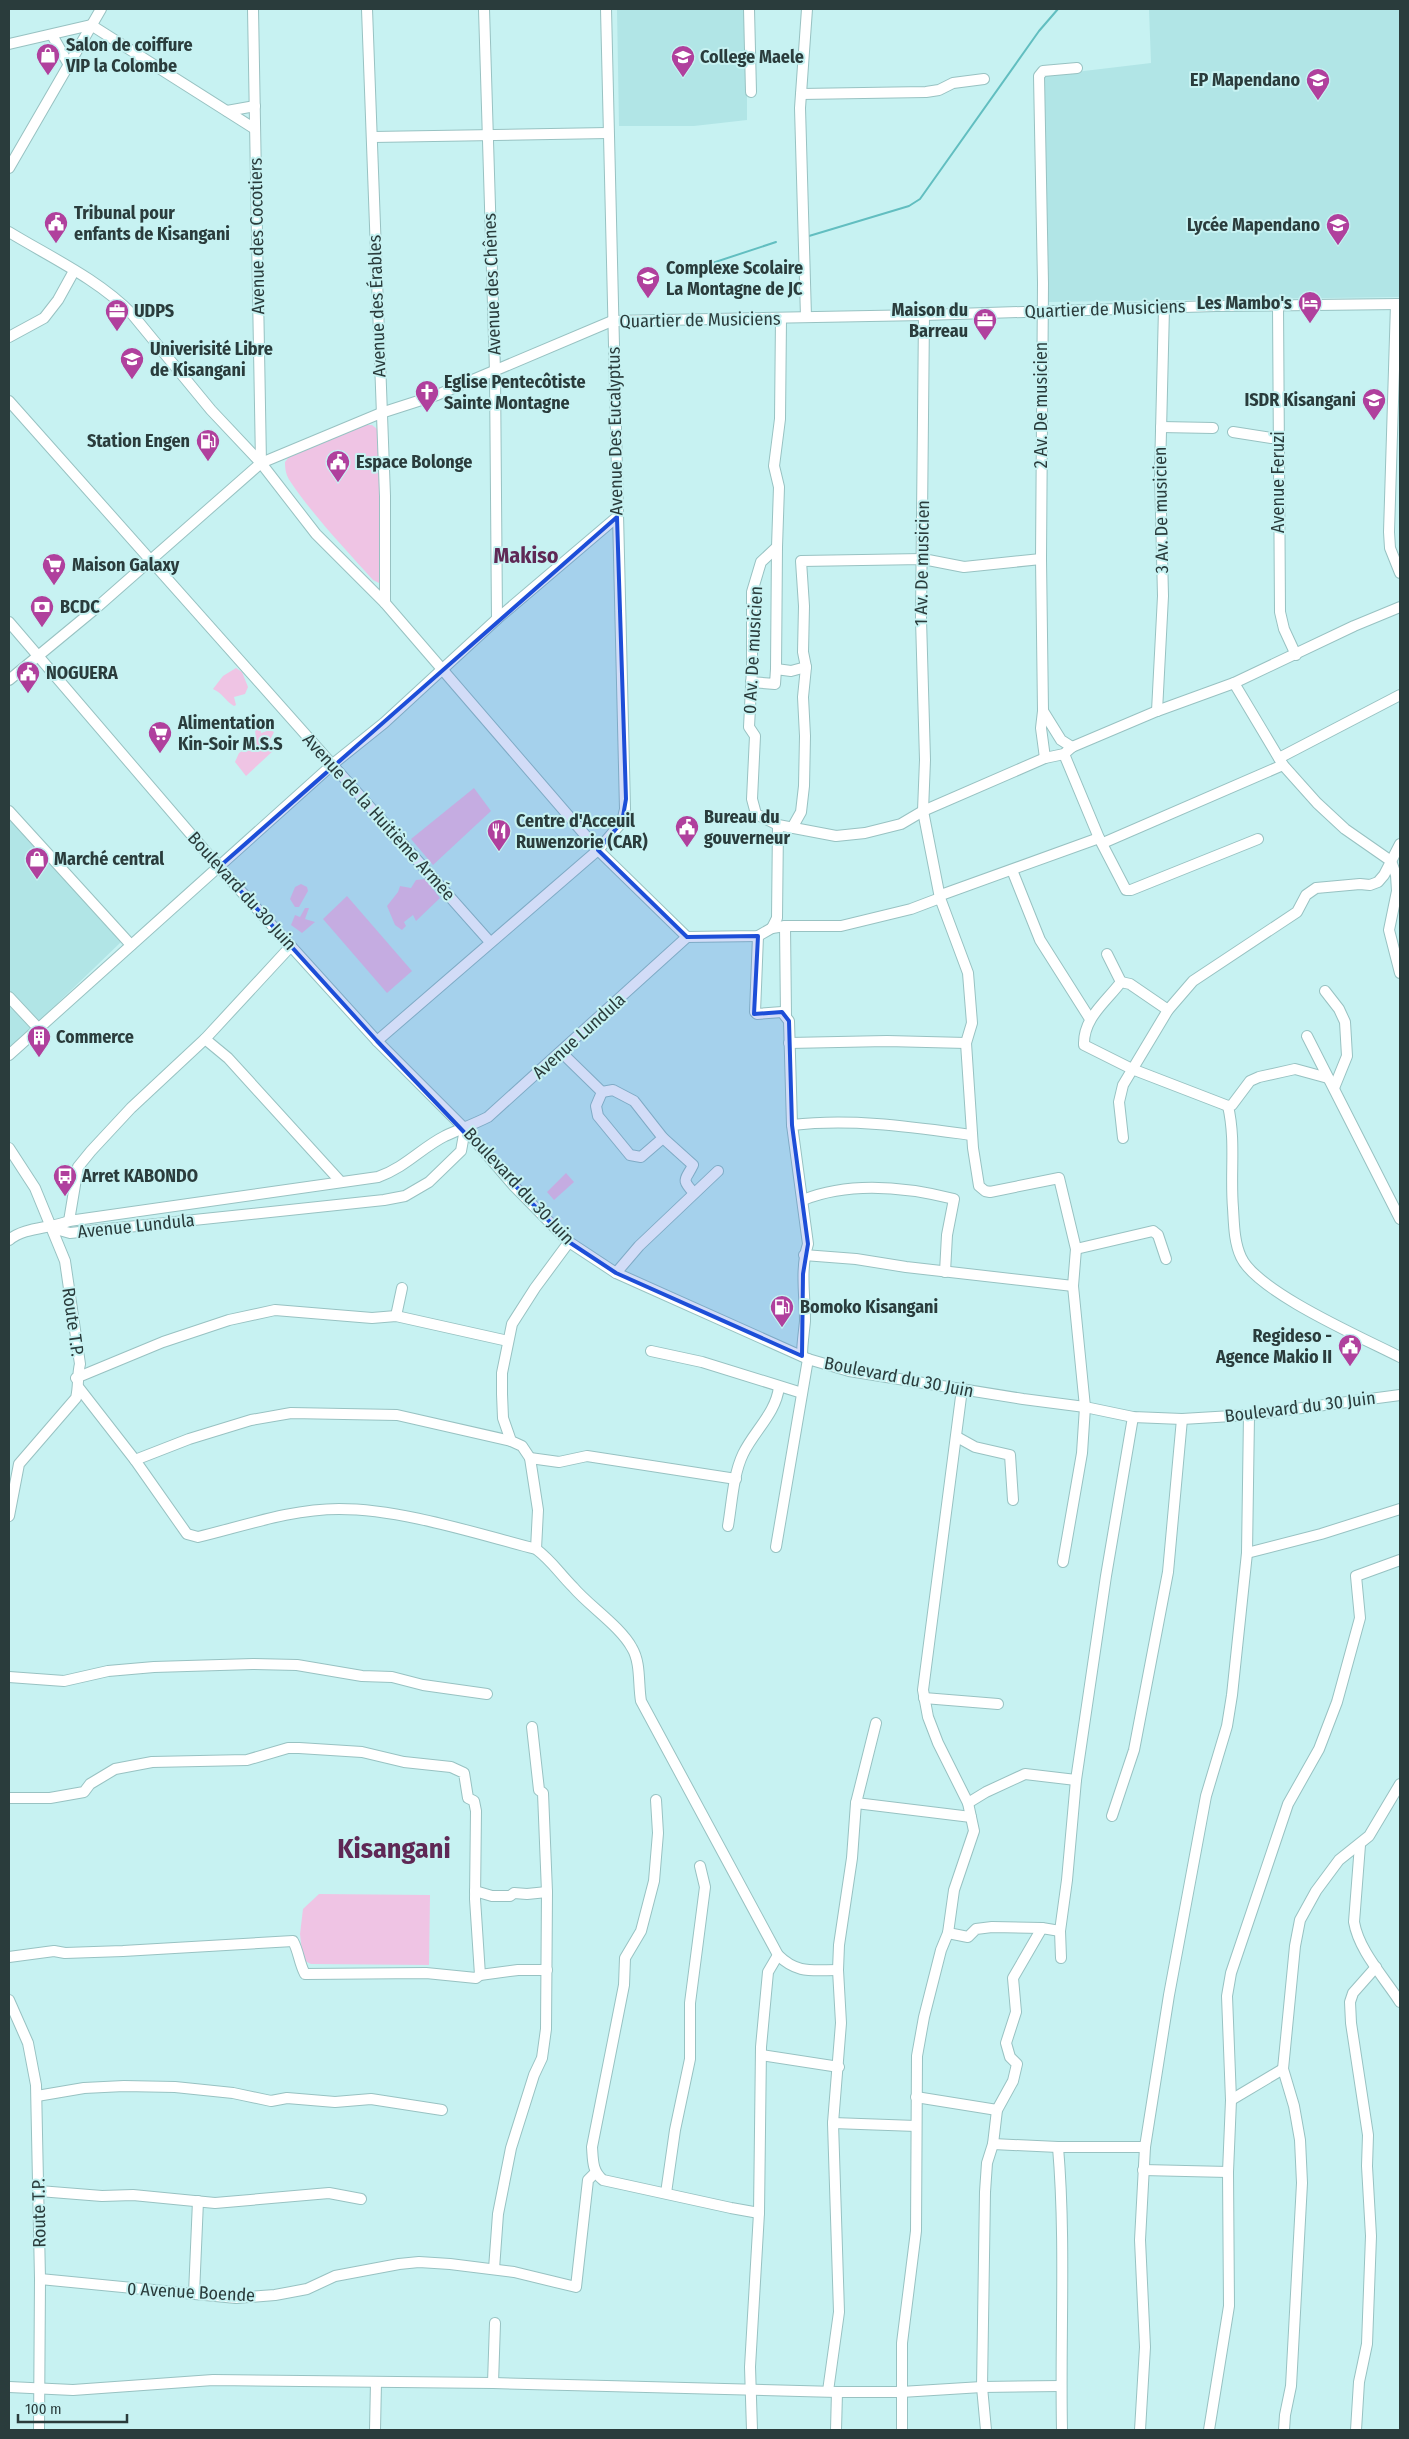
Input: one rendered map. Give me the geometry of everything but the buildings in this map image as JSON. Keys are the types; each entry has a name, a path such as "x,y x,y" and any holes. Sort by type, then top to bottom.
{"street":[{"path":"9,168 101,9"},
{"name":"Avenue des Cocotiers","path":"253,9 261,463"},
{"name":"Avenue des Érables","path":"367,9 373,137 386,568 385,603"},
{"name":"Avenue des Chênes","path":"484,9 494,371 497,619"},
{"name":"Avenue Des Eucalyptus","path":"598,850 622,822 626,799 612,321 606,9"},
{"path":"749,9 751,92"},
{"path":"806,317 801,94 807,9"},
{"path":"9,44 91,25 256,129"},
{"path":"52,35 69,65"},
{"name":"2 Av. De musicien","path":"1044,758 1041,728 1043,712 1041,559 1043,264 1038,76 1043,71 1077,68"},
{"path":"801,94 926,92 939,90 953,83 984,79"},
{"path":"227,111 255,106"},
{"path":"373,137 608,133"},
{"path":"9,232 74,271 122,303 211,410 261,463 316,534 385,603 598,850 688,937 758,936 772,928 785,926 841,926 903,911 1012,870 1101,840 1281,761 1400,695"},
{"path":"9,337 44,318 58,300 74,271"},
{"path":"1398,304 1389,532 1390,548 1400,573"},
{"name":"Quartier de Musiciens","path":"9,680 94,609 261,463 381,413 437,395 612,321 1278,305 1398,304"},
{"name":"Avenue Feruzi","path":"1278,305 1280,612 1284,630 1296,655"},
{"name":"3 Av. De musicien","path":"1157,711 1162,596 1161,427 1164,308"},
{"name":"1 Av. De musicien","path":"924,315 921,619 926,760 923,811 940,896 968,973 972,1023 966,1043 972,1135 979,1186 985,1191 1059,1178 1076,1249"},
{"path":"751,682 775,684 779,487 774,466 780,419 780,318"},
{"name":"Avenue de la Huitième Armée","path":"9,400 490,942"},
{"path":"1161,427 1213,428"},
{"path":"1233,432 1278,440"},
{"path":"9,1056 333,764 384,723 497,619 617,517"},
{"name":"0 Av. De musicien","path":"777,547 761,562 752,592 749,727 755,736 752,799 756,814 778,825 836,836 865,833 901,824 923,811 1044,758 1068,750 1157,711 1234,683 1354,626 1400,607"},
{"path":"792,828 798,820 803,798 806,736 803,696 806,667 803,652 804,606 801,561 923,559 964,568 1041,559"},
{"name":"Boulevard du 30 Juin","path":"9,622 219,867 377,1041 465,1129 514,1186 569,1242 616,1273 805,1358 849,1371 1085,1407 1132,1417 1182,1419 1249,1415 1400,1395"},
{"path":"776,669 791,671 806,667"},
{"path":"1234,683 1281,761 1317,803 1346,829 1390,861 1396,875 1397,891 1389,930 1400,973"},
{"path":"1043,712 1056,734 1067,745 1101,840 1124,888 1129,890 1164,878 1258,839"},
{"path":"9,811 131,945"},
{"path":"772,928 777,918 778,825"},
{"path":"1122,1138 1119,1102 1123,1086 1168,1010 1193,981 1297,912 1306,895 1316,888 1360,884 1370,885 1378,882 1384,875 1400,844"},
{"path":"377,1041 598,850"},
{"path":"1012,870 1040,940 1090,1019"},
{"path":"785,926 786,1016"},
{"path":"758,936 755,1012 757,1014 782,1012 789,1022 792,1125 808,1244 804,1255 805,1358 802,1392 776,1547"},
{"name":"Avenue Lundula","path":"52,1228 69,1221 378,1177 391,1172 444,1136 465,1129 488,1117 688,937"},
{"path":"69,1221 78,1167 131,1108 204,1039 291,946"},
{"path":"1107,954 1121,982"},
{"path":"1121,982 1130,984 1168,1010"},
{"path":"1121,982 1090,1019 1084,1034 1084,1044 1132,1069 1228,1106 1232,1105 1250,1081 1259,1077 1295,1069 1328,1078"},
{"path":"1325,991 1339,1009 1345,1022 1348,1056 1334,1088"},
{"path":"9,997 38,1028"},
{"path":"1307,1036 1400,1219"},
{"path":"204,1039 228,1058 340,1181"},
{"path":"789,1043 887,1041 966,1043"},
{"path":"561,1052 602,1092"},
{"path":"602,1092 613,1090 634,1100 663,1138 693,1165 685,1176 685,1182 694,1193"},
{"path":"602,1092 596,1106 598,1116 630,1155 641,1157 663,1138"},
{"path":"1228,1106 1233,1126 1232,1192 1235,1240 1241,1257 1251,1273 1264,1284 1322,1318 1400,1357"},
{"path":"792,1125 828,1121 868,1123 972,1135"},
{"name":"Avenue Lundula","path":"52,1228 70,1233 384,1200 405,1196 429,1182 461,1151 465,1129"},
{"name":"Route T.P.","path":"9,1148 35,1188 65,1261 80,1364 76,1398 68,1410 14,1464 9,1516"},
{"path":"616,1273 640,1246 718,1171"},
{"path":"802,1200 820,1193 848,1189 880,1188 926,1192 954,1199 948,1235 945,1272"},
{"path":"9,1240 20,1232 52,1228"},
{"path":"1063,1562 1082,1453 1085,1407 1073,1286 1076,1249 1153,1231 1158,1235 1166,1260"},
{"path":"511,1441 503,1418 502,1373 512,1324 534,1288 569,1242"},
{"path":"804,1255 856,1259 945,1272 1073,1286"},
{"path":"396,1316 402,1288"},
{"path":"508,1341 396,1316 360,1317 344,1314 275,1310 251,1314 163,1342 78,1383 187,1534 192,1537 278,1517 347,1509 376,1510 536,1548 552,1560 573,1588 602,1614 632,1646 636,1657 641,1701 778,1955 788,1965 796,1969 838,1970"},
{"path":"651,1351 702,1362 779,1387 802,1392"},
{"path":"728,1526 736,1479 743,1454 766,1420 778,1394 779,1387"},
{"path":"902,2430 901,2392 904,2317 916,2231 917,2056 924,2017 941,1950 948,1933 954,1890 974,1831 968,1803 938,1744 924,1698 924,1681 962,1389"},
{"path":"135,1460 189,1439 250,1420 291,1413 397,1415 511,1441 522,1446 530,1458 538,1510 536,1548"},
{"path":"1140,2430 1144,2347 1140,2240 1145,2147 1206,1796 1227,1726 1232,1695 1247,1553 1249,1415"},
{"path":"1060,1958 1060,1931 1068,1880 1076,1780 1132,1417"},
{"path":"1112,1816 1134,1750 1168,1572 1182,1419"},
{"path":"957,1437 976,1447 1010,1455 1013,1500"},
{"path":"530,1458 560,1462 587,1456 736,1479"},
{"path":"1247,1553 1321,1534 1400,1508"},
{"path":"1209,2430 1229,2306 1228,2172 1231,2100 1227,1996 1246,1925 1270,1864 1288,1804 1319,1749 1340,1693 1360,1618 1356,1576 1400,1560"},
{"path":"9,1677 64,1681 108,1671 154,1666 297,1665 362,1676 392,1677 423,1685 487,1694"},
{"path":"924,1698 998,1704"},
{"path":"836,2430 833,2392 839,2312 833,2123 839,2067 841,2023 838,1970 856,1803 876,1723"},
{"path":"494,2269 498,2214 511,2148 534,2075 542,2058 546,2029 547,1892 545,1807 544,1793 539,1790 536,1775 532,1727"},
{"path":"9,1798 50,1798 84,1792 90,1784 115,1769 152,1762 247,1760 288,1748 362,1752 404,1762 451,1767 464,1773 468,1798 474,1801 476,1811 475,1891 480,1975"},
{"path":"968,1803 986,1792 1025,1774 1076,1780"},
{"path":"1284,2430 1284,2415 1292,2386 1302,2183 1300,2140 1294,2106 1283,2069 1290,1982 1300,1920 1316,1890 1338,1860 1360,1845 1376,1825 1400,1784"},
{"path":"656,1800 658,1833 654,1881 641,1931 624,1965 624,1985 592,2148 595,2173 603,2180 695,2201 759,2212"},
{"path":"856,1803 971,1817"},
{"path":"1360,1845 1354,1922 1360,1941 1376,1968 1398,1995"},
{"path":"666,2193 675,2130 690,2059 690,2003 705,1887 700,1866"},
{"path":"475,1891 492,1896 547,1892"},
{"path":"948,1933 968,1937 976,1929 992,1927 1042,1928 1060,1931"},
{"path":"986,2430 982,2387 987,2163 993,2144 997,2110 1013,2081 1017,2064 1010,2057 1006,2043 1016,2012 1013,1978 1042,1928"},
{"path":"9,1958 54,1951 66,1953 123,1951 292,1941 298,1951 299,1963 305,1974 426,1974 476,1978 480,1975 518,1970 547,1970"},
{"path":"752,2430 750,2390 759,2212 761,2055 768,1972 778,1955"},
{"path":"1356,2430 1359,2382 1367,2344 1371,2236 1367,2166 1368,2135 1351,2023 1350,2002 1353,1993 1376,1968"},
{"name":"Route T.P.","path":"9,2000 32,2056 37,2096 41,2387 39,2430"},
{"path":"761,2055 839,2067"},
{"path":"1231,2100 1283,2069"},
{"path":"37,2096 84,2088 124,2086 175,2087 233,2093 271,2100 287,2098 335,2102 371,2099 442,2110"},
{"path":"916,2097 997,2110"},
{"path":"833,2123 916,2126"},
{"path":"993,2144 1058,2147 1145,2147"},
{"path":"1058,2147 1064,2250 1062,2430"},
{"path":"1143,2170 1228,2172"},
{"name":"0 Avenue Boende","path":"40,2279 236,2298 275,2295 307,2289 335,2276 399,2264 450,2264 494,2269 576,2287 588,2180 595,2173"},
{"path":"39,2191 102,2196 134,2195 215,2203 329,2193 361,2199"},
{"path":"194,2294 198,2201"},
{"path":"493,2383 495,2323"},
{"path":"9,2387 73,2390 214,2380 493,2383 833,2392 901,2392 982,2387 1061,2386"},
{"path":"375,2430 376,2382"}],"highlighted area":[{"path":"617,517 626,799 622,822 598,850 687,937 758,936 754,1014 782,1012 789,1021 792,1125 808,1244 803,1274 802,1356 616,1273 569,1242 377,1041 219,867"}],"shaded area":[{"name":"College Maele","path":"617,9 747,9 747,120 694,126 619,126"},
{"path":"1149,9 1400,9 1400,297 1047,302 1042,76 1151,63"},
{"path":"365,425 372,425 377,429 383,581 381,584 373,580 319,519 290,481 285,467 285,462 289,457"},
{"path":"236,668 242,672 248,687 245,694 234,697 236,705 234,706 213,689 223,676"},
{"path":"260,725 261,733 270,730 274,732 269,742 275,749 246,776 235,762 239,753 256,742 255,729"},
{"path":"474,788 491,811 433,865 411,839"},
{"name":"Marché central","path":"9,818 121,942 9,1050"},
{"path":"425,879 440,898 416,921 413,915 404,922 406,926 402,930 395,925 387,906 398,892 400,886 411,888 416,880"},
{"path":"301,884 307,887 308,891 299,907 295,907 290,899 295,887"},
{"path":"347,896 412,971 387,993 323,919"},
{"path":"305,908 309,908 305,919 315,922 302,933 291,925 295,915 300,917"},
{"path":"566,1173 574,1182 554,1200 547,1192"},
{"path":"319,1894 430,1895 429,1965 311,1964 303,1960 300,1934 303,1909"}],"waterway":[{"path":"809,236 909,206 920,199 1039,31 1058,9"},
{"path":"685,272 776,242"}],"place":[{"name":"Salon de coiffure VIP la Colombe","path":"48,76"},
{"name":"College Maele","path":"683,78"},
{"name":"EP Mapendano","path":"1318,101"},
{"name":"Tribunal pour enfants de Kisangani","path":"56,244"},
{"name":"Lycée Mapendano","path":"1338,246"},
{"name":"Complexe Scolaire La Montagne de JC","path":"648,299"},
{"name":"Les Mambo's","path":"1310,324"},
{"name":"UDPS","path":"117,332"},
{"name":"Maison du Barreau","path":"985,341"},
{"name":"Univerisité Libre de Kisangani","path":"132,380"},
{"name":"Eglise Pentecôtiste Sainte Montagne","path":"427,413"},
{"name":"ISDR Kisangani","path":"1374,421"},
{"name":"Station Engen","path":"208,462"},
{"name":"Espace Bolonge","path":"338,483"},
{"name":"Maison Galaxy","path":"54,586"},
{"name":"BCDC","path":"42,628"},
{"name":"NOGUERA","path":"28,694"},
{"name":"Alimentation Kin-Soir M.S.S","path":"160,754"},
{"name":"Bureau du gouverneur","path":"687,848"},
{"name":"Centre d'Acceuil Ruwenzorie (CAR)","path":"499,852"},
{"name":"Marché central","path":"37,880"},
{"name":"Commerce","path":"39,1058"},
{"name":"Arret KABONDO","path":"65,1197"},
{"name":"Bomoko Kisangani","path":"782,1328"},
{"name":"Regideso - Agence Makio II","path":"1350,1367"}],"district":[{"name":"Makiso","path":"526,555"},
{"name":"Kisangani","path":"394,1848"}]}
